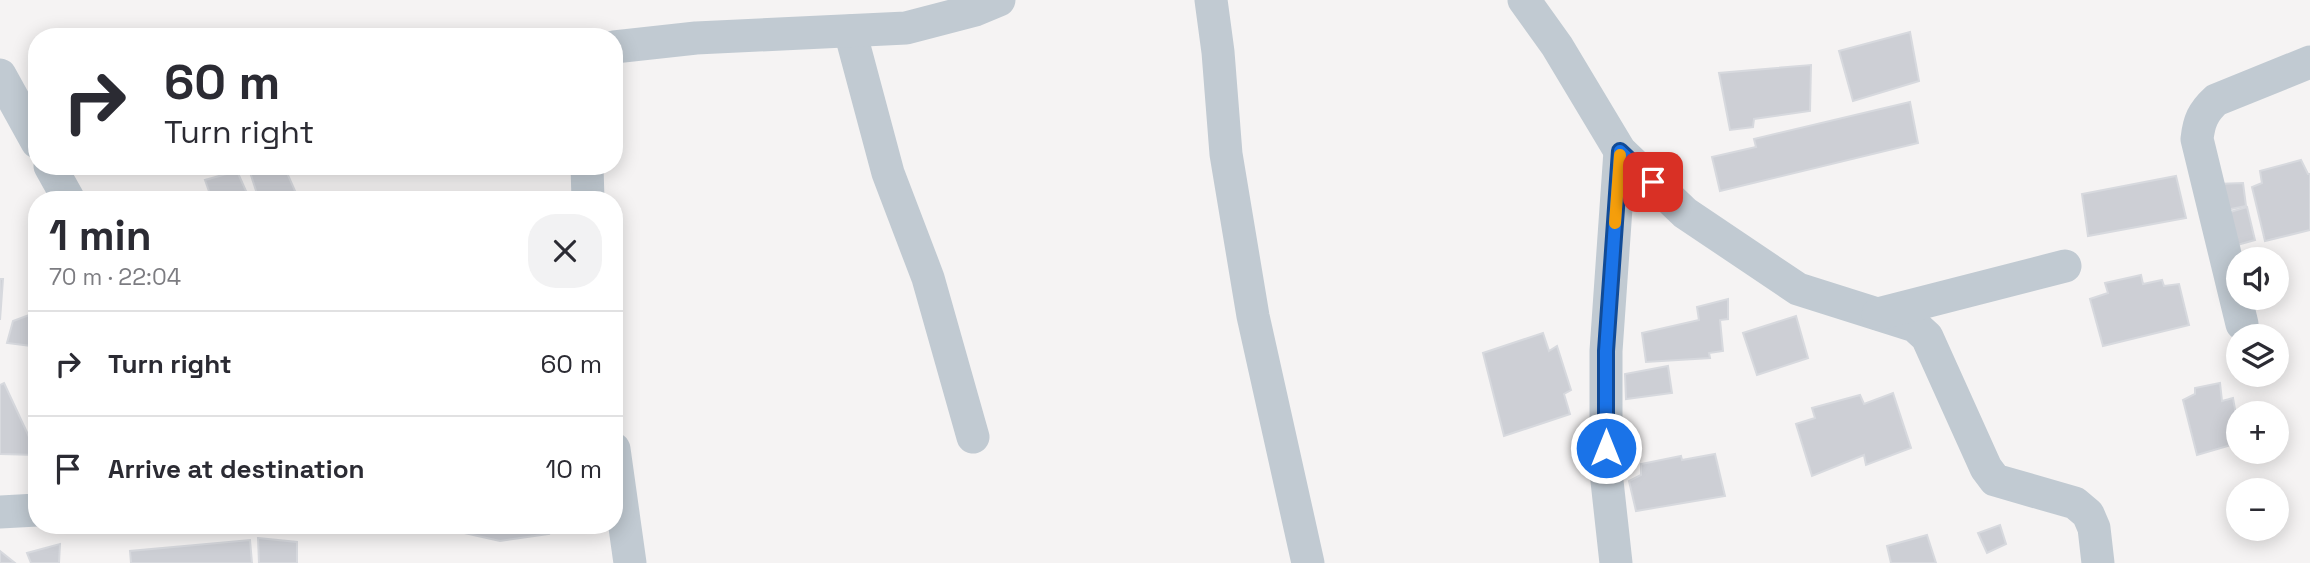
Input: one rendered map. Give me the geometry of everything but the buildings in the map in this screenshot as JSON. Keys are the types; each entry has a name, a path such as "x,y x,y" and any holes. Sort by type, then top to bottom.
{"street":[{"path":"623,46 696,38 906,28 975,10 999,0"},
{"path":"1211,0 1219,52 1226,154 1253,316 1308,563"},
{"path":"1524,0 1556,46 1620,151 1685,213 1798,289 1915,326 1927,337 1986,468 1995,480 2075,503 2088,514 2094,528 2098,563"},
{"path":"850,31 888,173 928,278 973,438"},
{"path":"2242,324 2197,139 2199,122 2206,109 2216,100 2310,62"},
{"path":"0,75 28,126"},
{"path":"1616,563 1606,472 1606,351 1620,151"},
{"path":"55,175 64,191"},
{"path":"1877,315 2065,266"},
{"path":"0,512 28,510"},
{"path":"623,513 630,563"}],"slow traffic":[{"path":"1615,223 1620,155"}],"route":[{"path":"1606,448 1606,351 1620,151 1653,182"}]}
